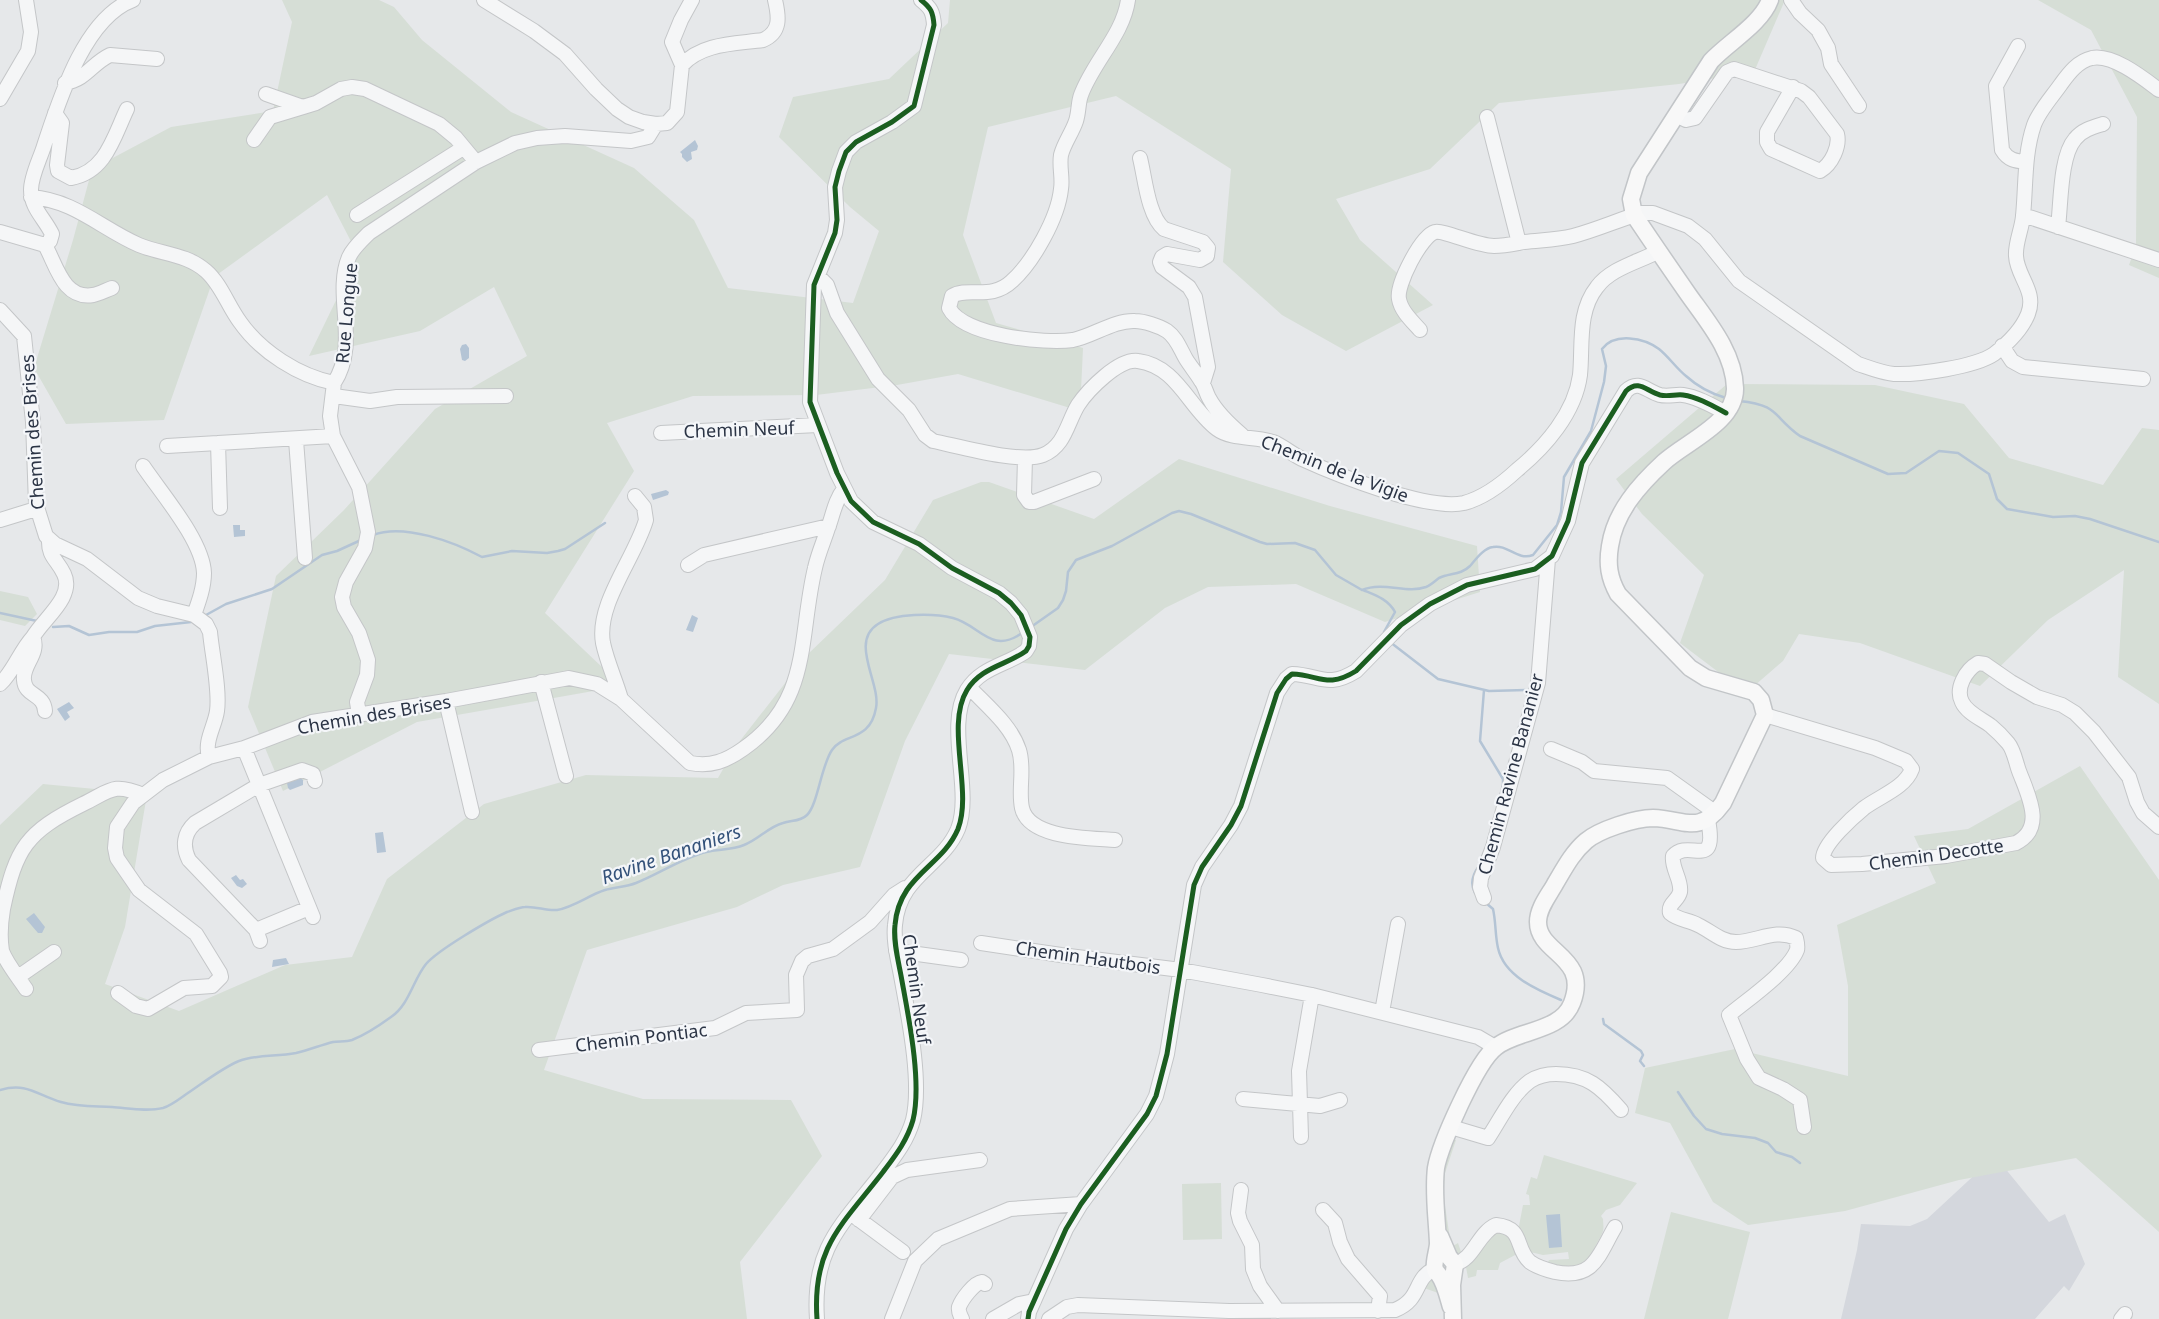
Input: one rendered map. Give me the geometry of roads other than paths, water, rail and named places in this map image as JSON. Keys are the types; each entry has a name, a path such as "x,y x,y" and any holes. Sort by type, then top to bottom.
{"main road":[{"path":"1452,1313 1437,1227 1434,1194 1440,1152 1473,1078 1495,1047 1555,1022 1564,1015 1573,1002 1576,988 1574,972 1542,934 1538,923 1544,903 1580,846 1601,831 1640,819 1662,818 1685,824 1696,824 1712,816 1723,804 1765,715 1761,700 1754,692 1706,678 1690,668 1618,594 1611,582 1608,555 1614,527 1621,512 1635,493 1665,461 1716,424 1730,405 1735,387 1730,362 1717,335 1634,215 1631,199 1636,178 1644,162 1712,61 1725,46 1756,22 1767,9 1770,0"}],"street":[{"path":"0,99 28,51 32,32 26,0"},
{"path":"45,245 50,240 52,234 36,209 32,198 32,182 65,82 96,30 122,4 133,0"},
{"path":"692,0 672,42 682,65 689,57 704,49 763,40 769,37 773,34 778,23 774,0"},
{"path":"921,0 930,7 933,13 934,25 914,106 908,112 856,142 846,152 835,187 838,220 813,296 810,402 844,489 860,512 873,522 919,544 952,568 999,593 1021,615 1030,637 1029,646 1026,651 980,675 969,687 1005,725 1019,750 1022,766 1022,807 1025,816 1031,822 1046,830 1072,836 1115,840"},
{"path":"1128,0 1118,29 1081,94 1077,119 1061,155 1062,186 1060,202 1055,218 1040,245 1013,281 1005,287 984,294 958,293 952,296 948,308 952,314 971,326 1002,335 1038,340 1072,340 1134,321 1150,324 1167,331 1178,342 1186,360 1203,383 1209,398 1226,422 1243,436"},
{"path":"1791,0 1800,13 1818,30 1828,48 1831,64 1859,106"},
{"path":"487,1 534,31 565,54 596,89 629,118 656,124"},
{"path":"2018,46 1998,79 1996,92 2002,150 2006,157 2011,160 2026,162"},
{"path":"65,82 83,77 103,58 110,55 157,59"},
{"path":"1420,330 1401,307 1398,292 1400,282 1423,241 1429,234 1436,232 1444,233 1486,246 1519,243 1571,236 1634,215 1653,213 1688,226 1705,238 1739,281 1858,364 1895,374 1943,370 1967,364 1993,355 2015,335 2028,314 2031,300 2028,287 2018,267 2016,258 2023,216 2026,162 2034,124 2073,68 2085,60 2099,58 2110,60 2135,72 2159,90"},
{"name":"Rue Longue","path":"32,198 40,198 79,211 130,241 190,261 199,266 212,278 240,323 253,338 279,358 334,390 344,364 347,331 345,277 349,257 369,233 476,162 515,143 532,139 565,136 631,141 648,137 656,124 668,123 673,118 679,106 682,65"},
{"path":"1676,115 1686,120 1694,118 1727,72 1734,68 1793,87 1809,97 1837,134 1839,141 1837,148 1825,168 1820,171 1771,149 1767,142 1767,132 1793,87"},
{"path":"254,140 270,116 316,104 341,90 352,87 365,89 439,124 456,138 476,162"},
{"path":"266,94 303,107"},
{"path":"55,113 62,123 57,164 58,171 71,178 88,172 103,160 127,109"},
{"path":"1487,118 1519,243"},
{"path":"2058,227 2069,147 2084,131 2103,124"},
{"path":"357,215 463,148"},
{"path":"1140,158 1152,209 1159,225 1164,229 1203,242 1208,248 1207,256 1200,260 1167,254 1162,257 1160,262 1162,267 1190,287 1195,297 1208,367 1203,383"},
{"path":"2023,216 2159,260"},
{"path":"0,232 45,245 55,263 58,275 69,289 80,294 93,296 112,288"},
{"name":"Chemin de la Vigie","path":"818,276 827,285 837,313 878,380 909,410 925,435 933,441 1025,458 1042,455 1060,444 1078,405 1092,388 1117,366 1136,360 1156,366 1174,379 1216,428 1226,434 1257,437 1275,443 1301,458 1385,490 1446,504 1465,502 1498,486 1542,448 1563,420 1574,395 1580,377 1581,330 1587,307 1596,288 1607,277 1659,251"},
{"name":"Chemin des Brises","path":"0,684 6,679 26,645 34,637 39,626 59,604 66,589 64,574 48,549 49,539 43,530 36,509 33,422 24,336 18,327 2,316"},
{"path":"2002,346 2012,361 2023,367 2143,379"},
{"path":"1028,1319 1029,1312 1053,1254 1081,1204 1147,1114 1156,1096 1167,1054 1181,970 1180,962 1194,885 1202,867 1231,825 1241,806 1277,693 1286,679 1292,674 1330,682 1348,676 1356,671 1401,625 1430,604 1467,585 1501,576 1528,572 1548,560 1557,547 1568,521 1582,463 1630,387 1638,385 1660,395 1684,395 1710,404 1730,405"},
{"path":"359,714 357,702 367,675 368,660 359,633 344,607 342,597 348,577 365,548 368,532 359,487 333,436 330,416 334,390 370,401 397,397 506,396"},
{"name":"Chemin Neuf","path":"661,432 818,425"},
{"path":"167,446 296,440 333,436"},
{"path":"296,440 305,558"},
{"path":"218,443 220,508"},
{"path":"1025,458 1024,495 1028,502 1034,502 1094,479"},
{"path":"143,466 199,548 204,572 202,590 194,614"},
{"name":"Chemin des Brises","path":"118,993 136,1006 148,1009 184,988 212,986 220,977 220,973 210,954 196,934 139,890 117,858 115,848 117,826 123,816 143,794 162,780 209,757 244,748 312,722 446,701 569,678 586,680 597,684 621,699 690,763 716,764 730,758 754,741 775,721 794,686 801,660 815,568 837,500 844,489"},
{"path":"621,699 603,644 603,629 609,604 646,520 644,507 635,496"},
{"path":"0,520 36,509"},
{"path":"688,565 704,555 829,526"},
{"path":"49,539 87,559 138,598 157,606 194,614 206,624 210,632 218,702 216,717 206,749 209,757"},
{"name":"Chemin Ravine Bananier","path":"1484,898 1480,881 1493,847 1538,683 1548,560"},
{"path":"34,637 33,656 24,673 25,686 31,693 42,699 45,703 45,711"},
{"name":"Chemin Decotte","path":"1765,715 1875,748 1906,761 1912,769 1907,780 1864,809 1826,847 1823,858 1831,865 1946,856 2016,843 2025,838 2031,828 2032,806 2010,745 1994,728 1968,710 1960,696 1962,682 1972,667 1978,663 1985,664 2037,697 2062,705 2075,713 2094,732 2129,777 2137,802 2143,813 2159,827"},
{"path":"541,682 566,776"},
{"name":"Chemin Neuf","path":"817,1319 815,1296 818,1275 823,1256 830,1241 855,1217 903,1145 914,1112 915,1074 912,1044 896,951 894,925 897,910 908,886 945,848 958,828 961,810 960,716 962,704 969,687"},
{"path":"446,701 472,812"},
{"path":"244,748 259,786 311,913 258,936 192,864 186,854 185,840 195,823 259,786 302,770 312,774 314,781"},
{"path":"1551,749 1582,762 1594,771 1667,778 1712,816 1711,840 1707,848 1700,851 1680,851 1673,856 1673,864 1680,889 1678,896 1670,905 1670,913 1697,924 1726,941 1750,940 1782,933 1796,938 1797,949 1792,957 1775,976 1729,1015 1747,1058 1759,1078 1783,1089 1800,1100 1804,1127"},
{"path":"26,989 1,949 0,925 15,865 25,844 43,826 64,813 116,788 126,788 143,794"},
{"name":"Chemin Pontiac","path":"539,1050 715,1028 746,1013 797,1010 796,975 802,961 808,956 833,950 870,922 894,895 908,886"},
{"path":"1382,1012 1398,924"},
{"name":"Chemin Hautbois","path":"981,943 1061,956 1181,970 1312,995 1478,1037 1495,1047"},
{"path":"896,951 961,960"},
{"path":"18,977 54,952"},
{"path":"1301,1137 1300,1066 1312,995"},
{"path":"1451,1127 1488,1138 1524,1086 1536,1078 1549,1074 1570,1074 1588,1080 1603,1091 1621,1110"},
{"path":"1243,1099 1320,1106 1340,1100"},
{"path":"903,1252 855,1217 892,1177 899,1172 980,1160"},
{"path":"1241,1190 1238,1213 1252,1245 1253,1269 1260,1286 1278,1311"},
{"path":"892,1319 915,1261 938,1239 1010,1209 1081,1204"},
{"path":"1323,1210 1335,1223 1340,1242 1348,1259 1380,1296 1378,1311"},
{"path":"1049,1319 1078,1305 1104,1305 1229,1315 1278,1311 1395,1310 1406,1306 1410,1302 1426,1273 1464,1260 1483,1234 1496,1225 1512,1230 1530,1262 1548,1270 1576,1274 1585,1271 1593,1264 1615,1227"},
{"path":"962,1319 959,1306 976,1284 982,1282 986,1284"},
{"path":"993,1319 1019,1304 1034,1301"},
{"path":"1032,1319 1034,1301"}],"water":[{"path":"695,140 698,146 697,150 691,152 692,159 687,162 680,152"},
{"path":"466,344 469,348 469,358 465,361 462,360 460,349 462,345"},
{"path":"666,490 669,492 668,495 653,500 651,494"},
{"path":"233,525 240,525 240,530 245,530 245,536 234,537"},
{"path":"692,615 698,618 693,632 686,630"},
{"path":"69,702 74,708 67,712 70,717 65,721 57,709"},
{"path":"300,777 303,780 303,785 290,790 287,783"},
{"path":"383,832 386,852 377,853 375,833"},
{"path":"236,875 247,884 242,888 237,886 231,878"},
{"path":"34,913 45,927 42,933 38,933 26,919"},
{"path":"286,958 289,964 272,967 273,960"},
{"path":"1560,1214 1562,1247 1549,1248 1546,1215"}],"waterway":[{"name":"Ravine Bananiers","path":"1031,627 1058,608 1066,591 1068,572 1076,560 1112,546 1179,511 1260,542 1267,544 1295,543 1315,550 1336,575 1362,590 1378,587 1411,589 1426,587 1439,578 1467,569 1483,552 1493,547 1503,548 1522,556 1533,555 1557,525 1561,512 1564,477 1591,431 1604,382 1606,366 1602,349 1614,340 1630,338 1653,345 1663,352 1682,373 1695,383 1710,392 1726,398"},
{"name":"Ravine Bananiers","path":"1739,401 1762,405 1774,412 1800,436 1888,474 1906,473 1939,451 1958,453 1989,474 1997,499 2007,509 2053,517 2075,516 2090,519 2159,542"},
{"path":"373,535 399,531 429,536 482,557 512,551 547,553 558,551 565,549 605,523"},
{"path":"206,615 226,604 272,589 322,555 337,551 361,540"},
{"path":"1363,590 1385,601 1395,612 1384,632"},
{"path":"0,613 37,621"},
{"name":"Ravine Bananiers","path":"0,1090 25,1088 67,1104 80,1106 144,1110 157,1109 171,1104 218,1072 239,1061 253,1057 296,1053 333,1042 350,1041 357,1038 397,1012 407,999 422,970 432,958 464,936 507,912 523,907 557,910 605,890 636,883 697,855 744,845 778,825 798,820 807,815 811,810 825,765 832,750 843,741 862,732 873,719 876,698 866,652 866,641 870,632 878,624 885,620 904,616 935,615 953,618 994,640 1011,639 1022,633"},
{"path":"53,627 69,626 89,635 109,632 137,632 155,626 191,622"},
{"path":"1390,642 1438,679 1489,691 1531,690"},
{"path":"1484,690 1480,741 1503,779 1503,787"},
{"path":"1475,893 1473,879 1479,866"},
{"path":"1486,903 1493,909 1498,948 1501,958 1507,967 1532,987 1561,1000"},
{"path":"1603,1019 1604,1024 1641,1051 1643,1055 1640,1061 1644,1066"},
{"path":"1678,1092 1694,1116 1706,1129 1722,1134 1755,1138 1768,1143 1776,1152 1792,1157 1800,1163"}]}
